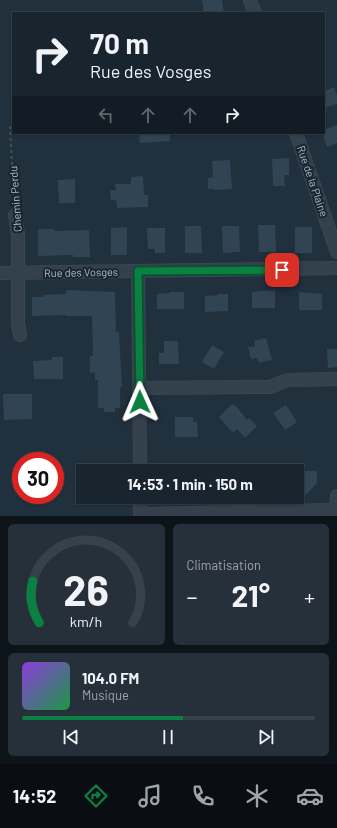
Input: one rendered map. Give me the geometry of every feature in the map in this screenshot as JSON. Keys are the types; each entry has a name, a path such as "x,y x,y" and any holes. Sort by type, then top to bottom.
{"street":[{"path":"250,0 255,12"},
{"name":"Rue de la Plaine","path":"296,134 337,252"},
{"name":"Chemin Perdu","path":"14,215 18,235 18,273"},
{"name":"Rue des Vosges","path":"0,273 337,268"},
{"path":"138,271 140,464"},
{"path":"18,273 18,323 20,335"},
{"path":"139,388 270,387 288,380 337,379"},
{"path":"140,504 140,515 336,513 337,496"}],"path":[{"name":"Chemin Perdu","path":"10,126 14,215"}],"building":[{"path":"202,0 222,0 224,12 204,12"},
{"path":"334,87 337,96 337,104 325,108 325,91"},
{"path":"337,125 337,143 327,147 324,138 325,130"},
{"path":"139,134 170,134 170,141 140,143"},
{"path":"289,158 289,175 284,175 285,186 273,186 272,159"},
{"path":"230,160 232,189 208,189 208,178 213,177 212,161"},
{"path":"143,176 144,195 148,195 148,207 117,208 116,200 111,200 110,190 116,190 115,184 131,184 131,177"},
{"path":"75,179 75,203 59,203 58,180"},
{"path":"258,225 275,225 276,252 259,252"},
{"path":"185,226 201,226 202,253 185,253"},
{"path":"222,226 239,226 240,252 223,253"},
{"path":"127,227 127,255 111,255 111,228"},
{"path":"295,227 312,227 312,253 295,253"},
{"path":"147,228 165,228 165,253 155,253 155,249 148,249"},
{"path":"38,229 54,229 55,231 89,230 90,257 73,257 73,255 38,256"},
{"path":"66,290 115,292 116,332 119,332 122,387 120,387 120,408 115,408 115,412 104,412 104,408 98,408 98,380 95,380 95,372 90,373 90,356 93,356 92,316 32,316 32,297 66,294"},
{"path":"275,290 275,308 252,308 252,292"},
{"path":"184,292 184,309 157,309 157,294"},
{"path":"299,292 322,294 322,310 299,310"},
{"path":"228,294 228,311 205,312 205,296"},
{"path":"266,338 272,360 259,363 257,358 251,359 248,347 255,346 254,341"},
{"path":"164,341 178,341 179,364 159,364 159,353 164,353"},
{"path":"212,345 224,352 214,369 202,362"},
{"path":"327,349 337,349 337,367 328,368"},
{"path":"52,357 63,357 63,379 34,379 33,361 52,360"},
{"path":"3,394 32,394 32,419 4,420"},
{"path":"232,404 236,406 247,420 249,418 257,426 245,438 237,429 233,433 219,417"},
{"path":"286,405 297,422 285,430 273,413"},
{"path":"175,417 193,417 193,422 197,422 198,437 175,437"},
{"path":"306,471 317,471 317,483 307,494 304,494 304,473"}],"route":[{"path":"140,402 138,271 282,270"}]}
